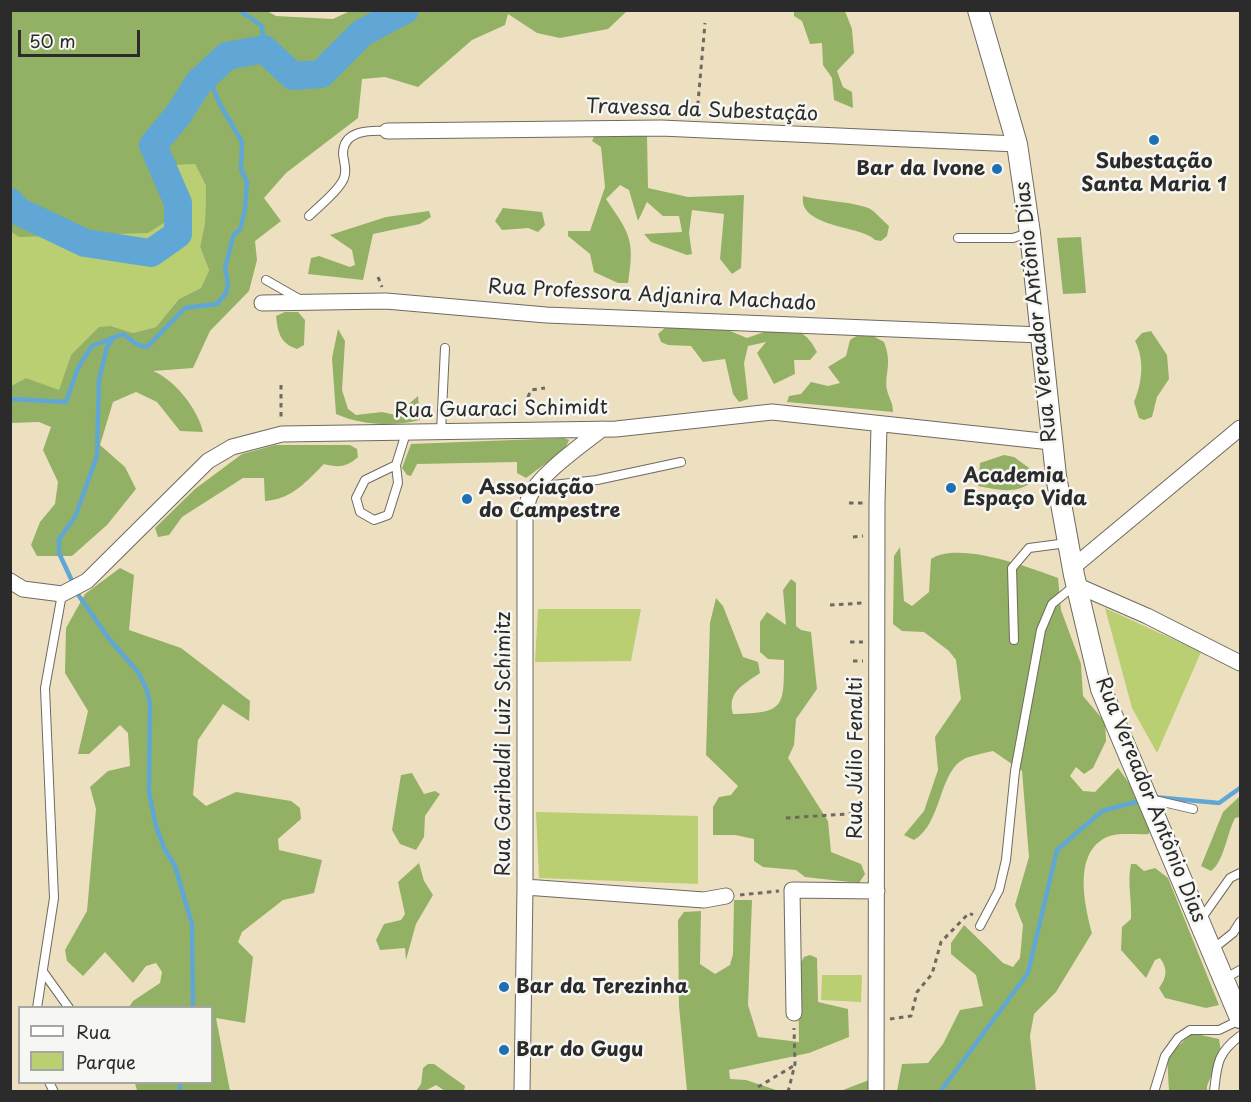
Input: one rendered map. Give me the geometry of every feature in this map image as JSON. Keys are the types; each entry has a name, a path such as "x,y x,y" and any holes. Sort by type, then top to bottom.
{"street":[{"name":"Rua Vereador Antônio Dias","path":"978,10 1017,144 1030,233 1051,442 1067,543 1101,689 1212,950 1232,974 1240,1019"},
{"name":"Travessa da Subestação","path":"387,131 537,128 695,130 1017,144"},
{"name":"Rua Professora Adjanira Machado","path":"262,303 386,300 546,315 1041,335"},
{"name":"Rua Guaraci Schimidt","path":"62,594 87,581 208,461 232,447 282,434 406,433 527,428 602,429 772,412 879,426 1051,442"},
{"name":"Rua Júlio Fenalti","path":"876,1092 879,426"},
{"path":"1240,428 1074,577 1240,663"},
{"name":"Rua Garibaldi Luiz Schimitz","path":"522,1092 525,887 525,517 529,497 534,488 570,454 602,429"},
{"path":"10,581 23,589 62,594"},
{"path":"525,887 704,900 726,896"},
{"path":"794,1013 792,890 877,891"}],"lane":[{"path":"309,216 342,182 345,173 343,151 349,138 364,130 387,131"},
{"path":"958,238 1013,238 1030,233"},
{"path":"266,280 303,302"},
{"path":"441,432 445,348"},
{"path":"396,465 365,480 356,498 360,512 374,520 388,515 393,506 398,483 396,465 406,433"},
{"path":"534,488 597,480 681,462"},
{"path":"1014,640 1012,568 1029,548 1067,543"},
{"path":"980,926 999,890 1006,860 1015,771 1041,630 1052,604 1074,577"},
{"path":"37,1006 54,898 45,688 62,594"},
{"path":"1148,798 1192,808"},
{"path":"1200,920 1230,878 1240,873"},
{"path":"1212,950 1233,933 1240,922"},
{"path":"44,973 68,1006"},
{"path":"1154,1092 1165,1056 1178,1038 1190,1030 1219,1030 1240,1019"},
{"path":"1215,1092 1217,1062 1228,1045 1240,1036"}],"path":[{"path":"695,130 705,24"},
{"path":"279,404 280,385"},
{"path":"527,428 528,397 531,390 545,388"},
{"path":"830,605 877,603"},
{"path":"786,818 877,813"},
{"path":"726,896 792,890"},
{"path":"876,1021 911,1016 917,992 932,974 941,942 969,913 986,918"},
{"path":"788,1092 795,1065 794,1013"},
{"path":"758,1087 795,1065"}],"green space":[{"path":"352,10 627,11 608,29 560,38 537,33 508,14 505,25 472,40 418,87 385,77 362,79 358,118 286,173 264,198 281,221 255,241 257,260 249,291 210,331 193,368 153,371 169,381 184,396 196,414 203,432 180,431 157,402 136,392 113,402 100,445 125,467 136,489 107,525 72,556 37,556 31,545 40,522 55,504 58,482 43,450 51,427 39,422 11,423 11,386 26,378 59,390 71,355 99,327 111,326 133,333 156,327 179,299 201,288 209,270 200,247 205,223 206,186 195,164 172,165 184,210 148,233 19,237 11,232 11,11 267,11 276,16 333,19"},
{"path":"794,11 845,11 852,29 854,53 837,71 843,87 852,92 853,108 834,100 832,78 823,65 822,43 810,44 802,21 794,16"},
{"path":"595,134 647,135 648,188 688,197 744,195 741,268 732,274 720,259 724,214 692,210 689,233 692,254 687,255 651,242 644,234 682,232 679,216 663,216 647,202 638,221 629,190 620,185 606,199 629,238 631,257 628,283 618,283 594,272 590,254 568,236 568,231 590,231 605,187 601,147 592,141"},
{"path":"172,164 195,164 206,186 205,223 200,247 209,270 201,288 179,299 156,327 133,333 111,326 71,355 59,391 26,378 11,386 11,232 20,237"},
{"path":"803,196 866,207 889,226 887,236 881,241 875,240 869,235 821,220 804,207"},
{"path":"503,208 542,212 545,225 538,232 528,228 502,230 495,221"},
{"path":"429,211 431,217 420,224 373,234 363,280 308,274 311,258 319,256 350,267 355,265 352,250 330,235 386,217"},
{"path":"1081,237 1086,293 1063,294 1057,238"},
{"path":"285,312 298,312 305,320 304,345 297,349 287,344 279,332 276,316"},
{"path":"718,326 747,338 778,329 795,330 811,341 817,352 810,360 794,360 795,374 774,384 757,353 766,342 748,346 744,363 748,399 739,402 733,394 725,359 703,362 691,346 668,345 661,342 658,334 666,327"},
{"path":"338,329 345,341 342,390 348,409 356,415 382,412 396,415 418,396 420,420 399,424 377,424 356,421 336,414 332,358"},
{"path":"1151,331 1167,355 1169,379 1157,397 1152,417 1144,420 1139,418 1134,402 1141,372 1140,356 1135,341 1142,333"},
{"path":"858,335 873,336 884,342 888,357 886,384 893,412 787,402 789,396 801,394 811,382 828,386 840,383 828,367 846,356 850,340"},
{"path":"564,438 569,440 565,449 526,478 517,473 517,462 417,464 411,476 407,475 402,468 411,444"},
{"path":"275,445 350,445 357,449 358,457 342,466 324,464 298,488 275,500 265,501 264,478 243,478 182,517 169,535 158,537 155,528 195,489 242,454"},
{"path":"1004,455 1014,457 1036,473 1035,480 1015,490 978,486 980,463"},
{"path":"900,547 904,601 912,606 929,592 931,559 943,554 976,554 1058,578 1061,610 1081,664 1083,696 1105,722 1106,741 1093,768 1084,774 1076,767 1070,776 1083,791 1095,792 1118,768 1129,783 1151,827 1149,834 1111,835 1096,845 1089,855 1085,867 1084,895 1092,933 1056,992 1034,1014 1030,1036 1036,1091 897,1091 902,1064 928,1063 943,1044 960,1010 983,1006 976,975 951,954 951,943 964,925 1003,963 1013,967 1020,958 1023,925 1015,905 1029,857 1022,771 993,751 966,758 957,764 950,773 936,810 923,832 914,840 904,835 924,811 938,770 935,737 961,699 956,660 949,651 924,632 902,631 893,624 894,556"},
{"path":"120,568 134,575 129,630 181,648 250,701 249,721 223,704 198,740 193,795 206,806 236,792 291,801 300,808 301,819 278,839 279,850 322,860 314,893 283,900 242,932 238,942 253,957 245,1023 216,1018 230,1091 137,1091 135,1084 213,1084 213,1006 130,1006 133,1001 160,983 162,972 156,963 146,966 133,983 105,952 83,976 67,961 65,950 87,911 96,809 90,787 108,771 130,766 128,733 120,725 89,754 78,754 88,711 65,673 66,628 85,594"},
{"path":"791,579 796,583 796,626 801,630 811,632 817,689 796,719 794,745 788,758 828,821 831,852 861,864 865,874 859,883 805,877 796,870 763,867 754,861 754,839 735,835 713,835 713,807 719,797 731,795 738,786 706,755 710,623 716,598 723,606 743,657 758,662 760,673 742,685 734,695 733,714 762,712 778,705 781,698 784,660 768,659 760,652 760,622 767,612 786,625 783,590"},
{"path":"1105,608 1201,652 1157,753 1132,708"},
{"path":"538,609 641,609 631,661 535,662"},
{"path":"412,773 424,794 435,791 440,794 425,816 424,837 416,850 400,844 392,830 401,775"},
{"path":"1240,796 1240,817 1235,818 1219,861 1211,871 1201,866 1223,812"},
{"path":"536,812 698,816 698,884 539,878"},
{"path":"419,863 424,881 433,895 416,924 406,960 405,948 380,950 376,940 384,924 401,920 405,914 398,882"},
{"path":"1131,864 1136,864 1144,871 1155,868 1168,878 1219,1005 1206,1008 1165,998 1159,988 1165,973 1160,958 1155,960 1146,978 1121,950 1122,927 1131,919 1129,878"},
{"path":"734,900 752,900 748,1005 758,1037 799,1042 798,968 804,957 810,955 817,958 818,1002 848,1009 849,1037 809,1053 729,1070 730,1079 746,1080 779,1091 687,1091 679,1006 678,920 684,912 701,911 700,964 715,974 730,965 733,954"},
{"path":"822,975 862,975 861,1002 821,1000"},
{"path":"1192,1033 1219,1039 1221,1052 1207,1091 1169,1091 1167,1057"},
{"path":"428,1064 434,1064 465,1086 464,1091 445,1091 436,1085 425,1091 416,1091 421,1084 423,1068"},
{"path":"869,1080 870,1091 779,1091 843,1090"}],"waterway":[{"path":"239,10 262,26 264,49"},
{"path":"10,202 18,211 85,243 151,253 178,234 178,203 153,145 178,115 199,82 227,56 264,49 293,76 321,74 362,33 405,10"},
{"path":"10,399 66,402 78,368 92,346 123,334 138,345 147,347 185,308 217,304 226,293 228,283 225,268 234,234 240,230 245,209 247,182 241,169 242,142 221,106 207,75"},
{"path":"114,337 107,347 99,380 97,456 75,517 59,539 59,553 79,596 110,640 138,672 147,690 150,704 149,792 156,826 164,848 175,866 192,924 193,1006"},
{"path":"1154,797 1219,803 1240,788"},
{"path":"940,1092 1028,973 1057,850 1102,811 1143,800"},
{"path":"180,1084 180,1092"}],"place":[{"name":"Subestação Santa Maria 1","path":"1154,140"},
{"name":"Bar da Ivone","path":"997,169"},
{"name":"Academia Espaço Vida","path":"951,488"},
{"name":"Associação do Campestre","path":"467,499"},
{"name":"Bar da Terezinha","path":"504,987"},
{"name":"Bar do Gugu","path":"504,1050"}]}
